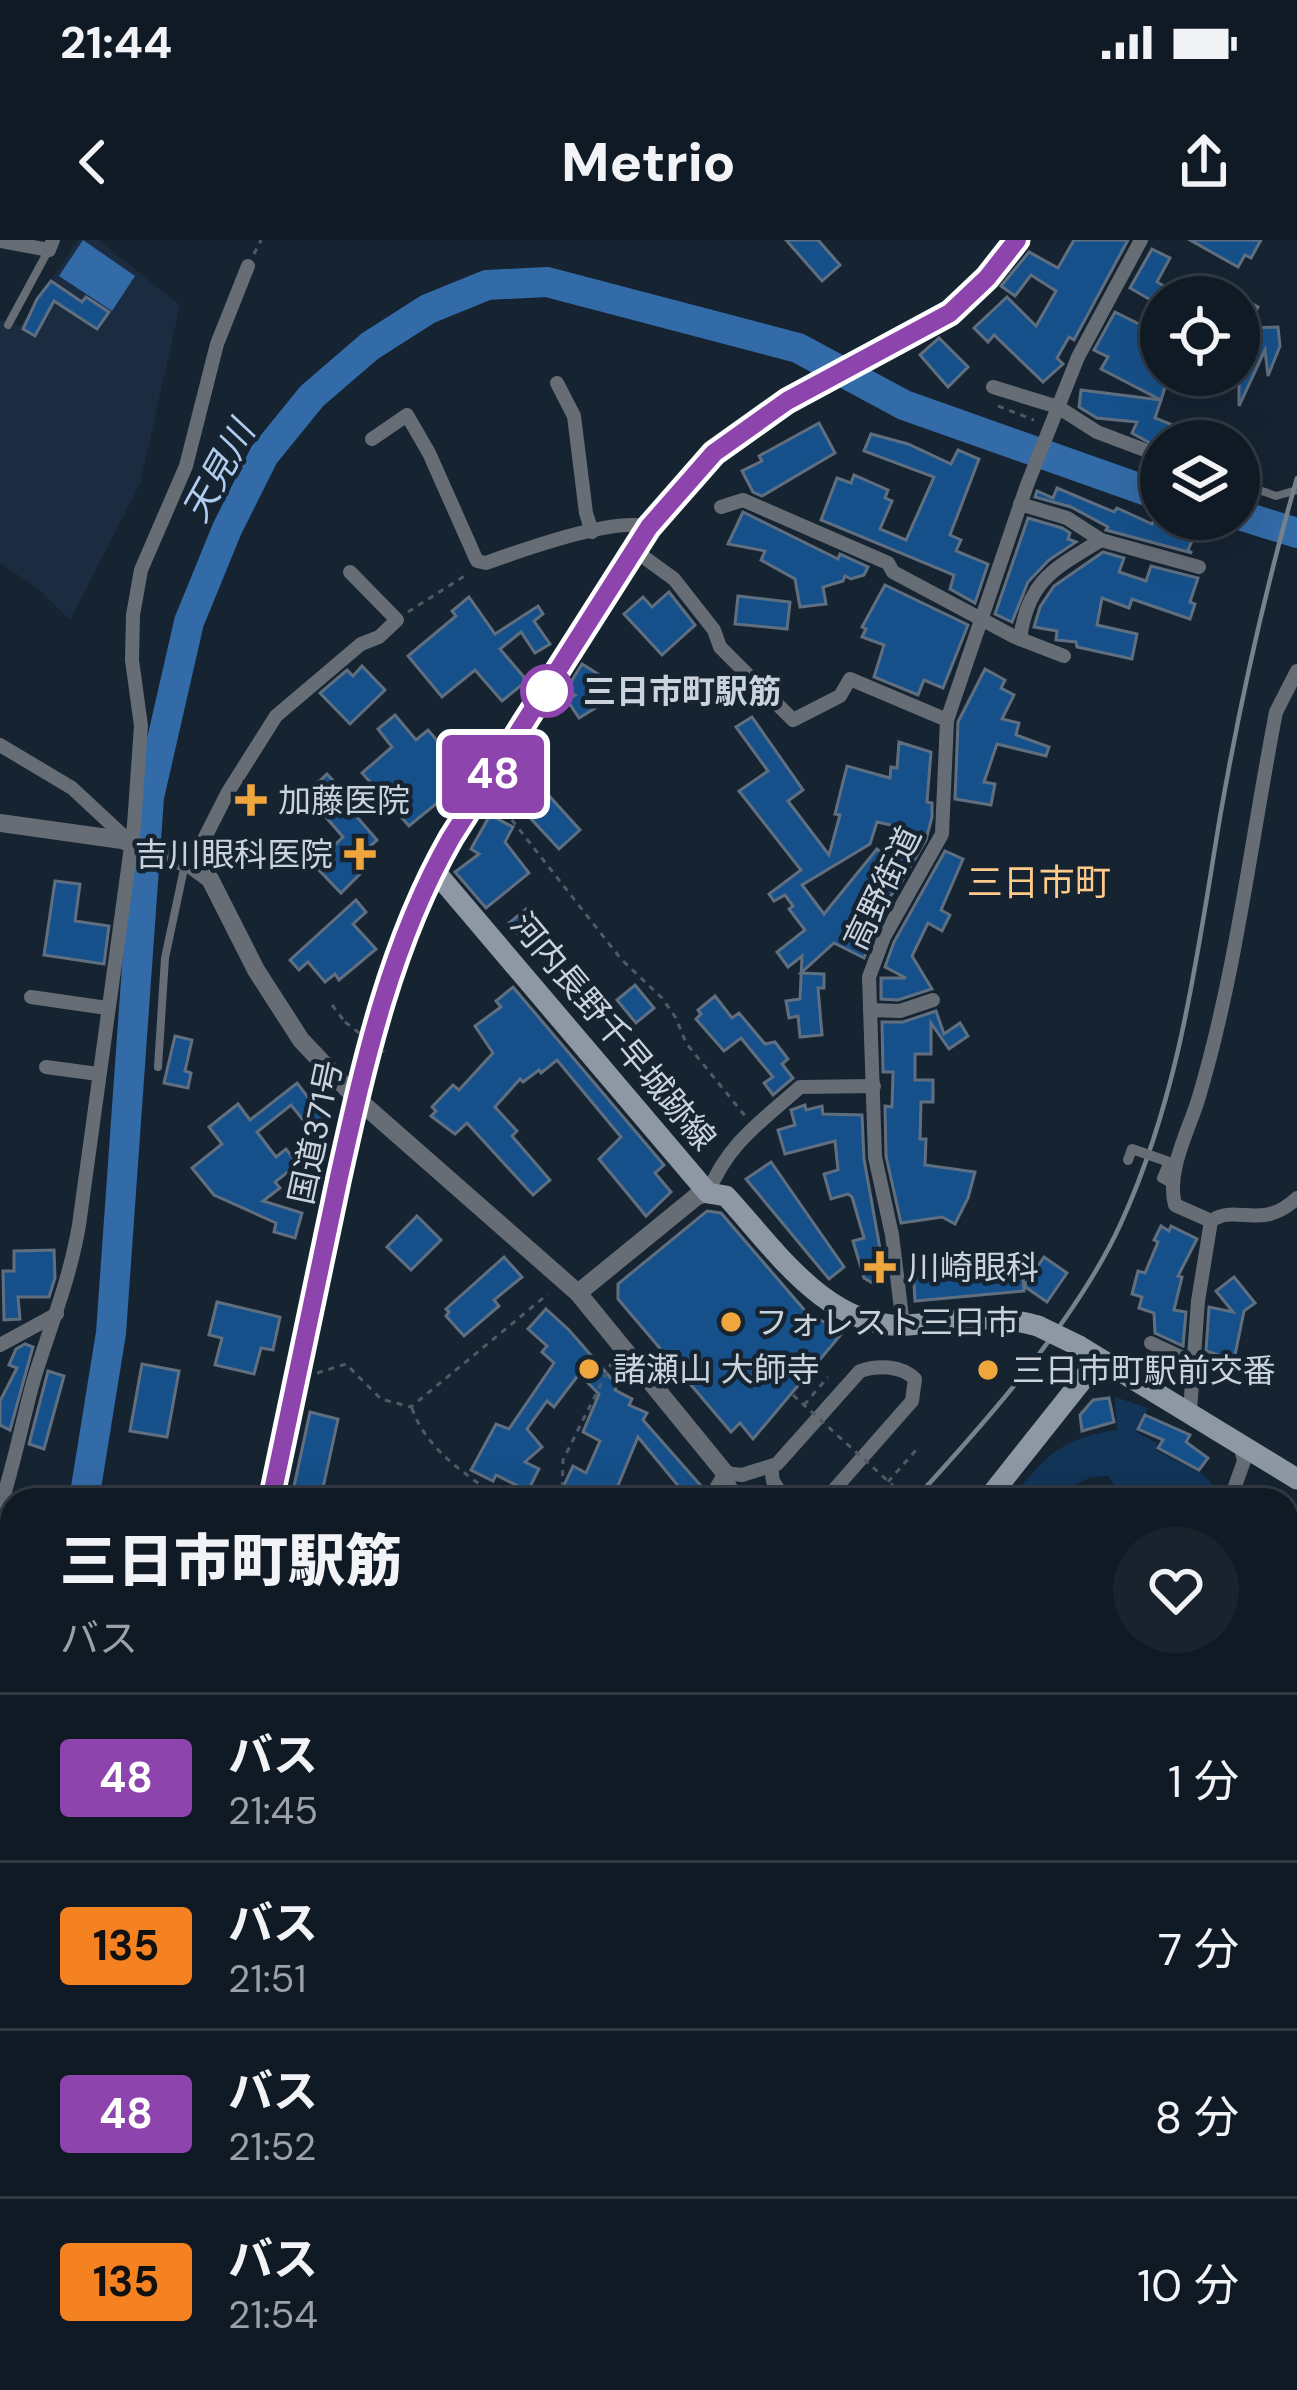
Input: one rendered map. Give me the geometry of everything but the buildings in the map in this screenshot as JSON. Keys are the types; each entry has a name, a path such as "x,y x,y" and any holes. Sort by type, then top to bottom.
{"highway":[{"name":"国道371号","path":"274,1488 356,1098 390,976 434,869 649,527 714,453 787,401 950,313 1017,240"}],"main road":[{"name":"河内長野千早城跡線","path":"434,869 708,1193 726,1196 814,1293 859,1316 903,1325 987,1316 1038,1326 1190,1411 1297,1479"},
{"path":"996,1488 1100,1359"}],"street":[{"name":"高野街道","path":"903,1325 892,1235 874,1157 867,987 872,966 942,834 947,720 1020,504 1105,302 1141,240"},
{"path":"0,241 51,245"},
{"path":"6,1488 34,1382 71,1273 80,1225 132,843 141,726 132,660 133,614 141,570 186,466 218,344 248,266"},
{"path":"557,383 574,416 592,532"},
{"path":"993,387 1140,448"},
{"path":"372,439 407,415 477,561 592,532 649,527"},
{"path":"721,507 743,500 888,563 892,572 980,619 1064,656"},
{"path":"1020,504 1067,518 1101,540 1199,567"},
{"path":"1020,639 1024,614 1043,578 1101,540"},
{"path":"634,550 674,579 714,630 720,647 794,720 840,696 850,679 947,720"},
{"path":"184,863 276,716 397,620 350,572"},
{"path":"1210,1221 1175,1205 1172,1183 1216,1030 1276,712 1297,671"},
{"path":"0,745 72,788 132,843"},
{"path":"0,823 132,843 184,863 210,879 256,970 301,1040 356,1098 571,1287 725,1473 731,1488"},
{"path":"31,997 107,1008"},
{"path":"870,1010 900,1011 933,1000"},
{"path":"46,1067 98,1074"},
{"path":"571,1287 697,1196 708,1193 719,1165 753,1126 800,1087 874,1086"},
{"path":"1128,1160 1132,1149 1168,1162 1162,1178 1172,1183"},
{"path":"1190,1411 1210,1221 1220,1214 1269,1217 1297,1198"},
{"path":"0,1345 57,1314"},
{"path":"1151,1343 1192,1362"},
{"path":"725,1473 771,1467 860,1371 875,1365 908,1372 915,1379 912,1401 836,1488"},
{"path":"1234,1488 1244,1461 1240,1444"},
{"path":"771,1467 778,1488"},
{"path":"716,1488 725,1473"},
{"path":"724,1488 725,1473"}],"lane":[{"path":"8,325 51,245"},
{"path":"1260,490 1276,496 1297,490"},
{"path":"158,1067 165,958 184,863"}],"path":[{"path":"982,400 1035,421"},
{"path":"397,620 486,562"},
{"path":"486,785 621,959 662,998 686,1042 753,1126"},
{"path":"332,1005 345,1022 384,1052"},
{"path":"411,1406 479,1347 571,1287"},
{"path":"562,1488 563,1460 602,1376 622,1347"},
{"path":"300,1363 319,1373 346,1364 381,1400 411,1406"},
{"path":"804,1405 828,1377"},
{"path":"793,1394 896,1488"},
{"path":"411,1406 418,1427 430,1442 487,1488"},
{"path":"883,1488 916,1450"}],"shaded area":[{"path":"78,240 98,240 180,305 140,484 70,620 37,588 0,563 0,319 20,326"},
{"path":"83,240 135,276 112,311 59,276"},
{"path":"1115,1397 1148,1408 1136,1432 1157,1443 1156,1450 1203,1474 1215,1488 1116,1488 1108,1476 1091,1477 1070,1488 1019,1488 1055,1452 1081,1438 1117,1430"}],"waterway":[{"name":"天見川","path":"86,1488 111,1333 149,797 189,622 264,455 312,396 370,346 428,309 487,285 547,282 798,348 904,405 1140,489"},
{"name":"天見川","path":"1260,522 1297,533"}],"railway":[{"path":"925,1488 999,1404 1080,1296 1103,1259 1141,1174 1184,1023 1245,689 1297,478"}],"bus line":[{"name":"48","path":"274,1488 366,1055 398,954 451,838 649,527 714,453 787,401 950,313 1017,240"}],"place":[{"name":"三日市町駅筋","path":"547,691"},
{"name":"加藤医院","path":"251,800"},
{"name":"吉川眼科医院","path":"360,854"},
{"name":"川崎眼科","path":"880,1267"},
{"name":"フォレスト三日市","path":"731,1322"},
{"name":"諸瀬山 大師寺","path":"589,1369"},
{"name":"三日市町駅前交番","path":"988,1370"}],"district":[{"name":"三日市町","path":"1039,882"}]}
